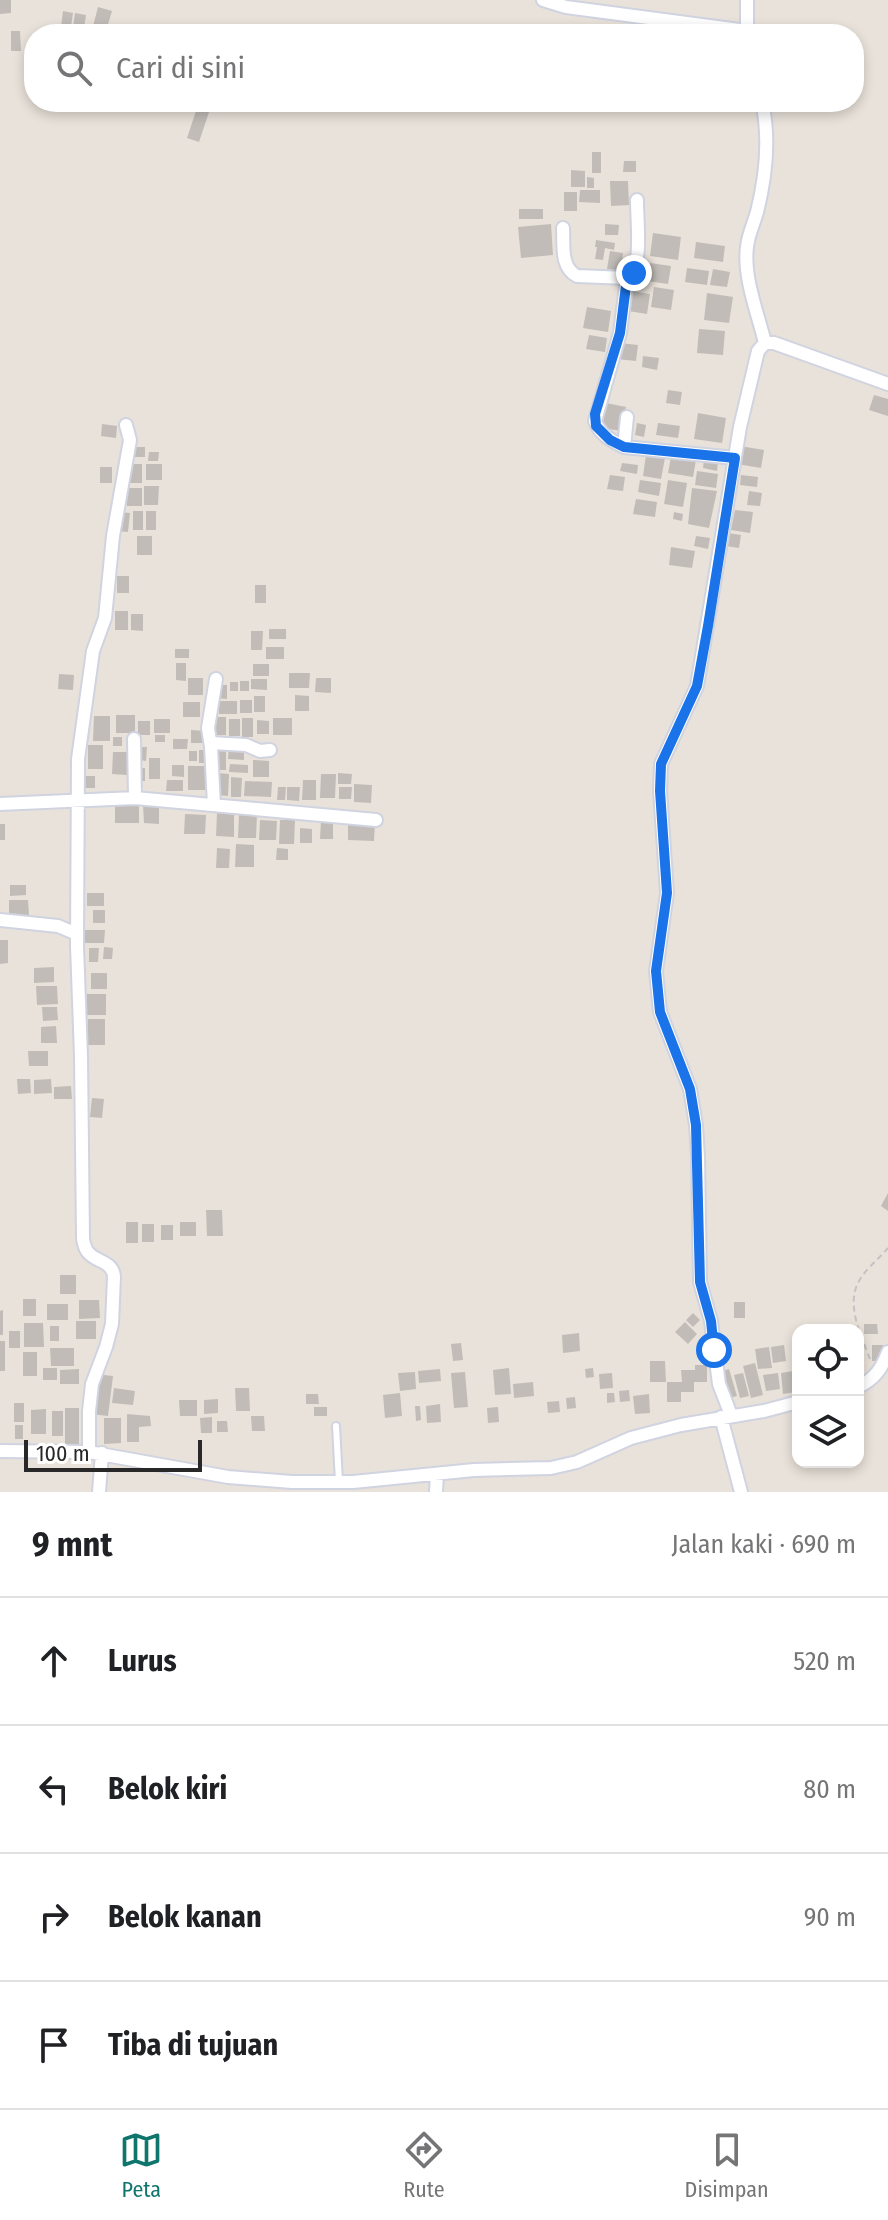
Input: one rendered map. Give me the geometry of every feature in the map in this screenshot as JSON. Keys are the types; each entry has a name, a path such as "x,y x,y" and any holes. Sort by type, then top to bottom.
{"street":[{"path":"543,0 566,7 684,24"},
{"path":"747,0 747,24"},
{"path":"764,112 767,134 763,183 747,253 751,290 765,343"},
{"path":"563,228 565,264 571,274 631,278 637,245 637,200"},
{"path":"627,278 620,333 596,426 610,440 624,447 735,458"},
{"path":"765,343 774,343 888,384"},
{"path":"741,1492 719,1384 711,1321 700,1282 698,1157 692,1101 660,1012 656,971 667,893 661,764 697,686 755,355 765,343"},
{"path":"624,447 627,417"},
{"path":"99,1492 92,1384 112,1324 114,1277 110,1266 90,1254 83,1238 77,934 78,759 93,651 105,618 113,536 130,440 126,425"},
{"path":"214,805 208,728 216,679"},
{"path":"134,739 135,798"},
{"path":"211,743 270,750"},
{"path":"0,804 135,798 376,820"},
{"path":"0,920 58,926 77,934"},
{"path":"864,1383 882,1367 888,1352"},
{"path":"0,1451 95,1453 228,1477 248,1485 339,1482 474,1470 551,1468 577,1462 631,1438 792,1404"},
{"path":"436,1492 437,1474"}],"lane":[{"path":"336,1426 339,1482"}],"path":[{"path":"875,1375 860,1334 854,1301 856,1285 888,1248"}],"building":[{"path":"0,0 11,0 11,13 0,14"},
{"path":"98,7 112,11 108,24 94,24"},
{"path":"63,11 73,13 71,24 61,24"},
{"path":"75,13 86,15 85,24 73,24"},
{"path":"11,31 20,31 21,51 11,51"},
{"path":"196,112 209,112 199,142 187,138"},
{"path":"592,152 601,152 601,173 592,173"},
{"path":"624,161 636,161 636,172 623,172"},
{"path":"571,170 585,171 585,187 571,187"},
{"path":"587,177 594,178 594,188 587,188"},
{"path":"610,181 628,181 629,205 611,206"},
{"path":"580,190 600,190 600,203 579,202"},
{"path":"564,192 577,192 577,211 564,211"},
{"path":"519,209 543,209 543,219 519,219"},
{"path":"551,224 553,255 521,258 518,227"},
{"path":"605,224 619,225 618,235 605,235"},
{"path":"653,233 681,237 678,260 650,256"},
{"path":"596,240 615,243 614,250 605,248 603,260 595,259"},
{"path":"696,242 725,246 723,262 694,258"},
{"path":"610,251 623,253 621,271 607,269"},
{"path":"650,263 671,266 668,284 647,281"},
{"path":"687,268 709,271 707,285 685,282"},
{"path":"713,269 730,272 727,287 710,285"},
{"path":"654,287 674,290 671,310 651,307"},
{"path":"631,291 650,294 647,314 628,311"},
{"path":"707,293 733,297 729,323 704,320"},
{"path":"587,307 611,311 608,332 583,328"},
{"path":"699,329 725,331 723,355 697,353"},
{"path":"589,335 607,338 605,352 586,349"},
{"path":"619,343 638,345 636,361 617,359"},
{"path":"643,356 659,358 657,370 642,367"},
{"path":"668,390 682,392 680,405 666,403"},
{"path":"874,395 888,399 888,416 869,410"},
{"path":"606,403 626,407 622,431 602,428"},
{"path":"698,413 726,418 722,443 694,439"},
{"path":"637,423 646,425 644,437 635,435"},
{"path":"658,423 680,426 678,438 656,435"},
{"path":"102,424 117,426 116,438 101,436"},
{"path":"740,446 764,450 761,468 737,464"},
{"path":"132,447 145,447 145,457 132,457"},
{"path":"149,452 159,452 158,461 148,461"},
{"path":"646,455 665,458 661,479 643,476"},
{"path":"671,457 696,460 693,477 668,473"},
{"path":"704,459 718,462 717,471 703,468"},
{"path":"622,463 638,465 637,474 620,471"},
{"path":"128,464 142,464 142,483 128,483"},
{"path":"146,464 162,464 162,480 146,480"},
{"path":"100,467 112,467 112,483 100,483"},
{"path":"697,471 718,474 716,488 695,485"},
{"path":"610,475 625,477 623,491 607,489"},
{"path":"741,475 758,477 757,487 740,485"},
{"path":"640,480 661,483 659,496 638,492"},
{"path":"668,480 687,483 683,507 664,504"},
{"path":"144,486 159,486 158,505 144,505"},
{"path":"127,488 142,488 142,506 127,506"},
{"path":"692,488 717,491 709,528 688,524"},
{"path":"749,491 762,493 760,506 747,505"},
{"path":"636,499 657,502 655,517 633,514"},
{"path":"735,510 753,512 750,533 731,530"},
{"path":"133,511 143,511 143,530 133,530"},
{"path":"146,511 156,511 156,530 146,530"},
{"path":"119,512 130,513 128,532 117,531"},
{"path":"674,512 683,514 682,521 673,519"},
{"path":"728,533 741,535 739,548 726,546"},
{"path":"137,536 152,536 152,555 137,555"},
{"path":"696,536 710,538 708,549 694,546"},
{"path":"671,547 695,551 692,568 669,565"},
{"path":"117,576 129,576 129,593 117,593"},
{"path":"255,585 266,585 266,603 255,603"},
{"path":"115,611 128,611 128,630 115,630"},
{"path":"131,614 143,614 143,631 131,630"},
{"path":"269,629 286,629 286,639 269,639"},
{"path":"251,631 263,631 262,650 251,650"},
{"path":"266,647 284,647 284,659 266,659"},
{"path":"175,649 189,649 189,658 175,658"},
{"path":"176,663 186,663 186,681 176,680"},
{"path":"253,664 269,664 269,676 253,676"},
{"path":"289,673 310,673 309,688 289,688"},
{"path":"59,674 74,675 73,690 58,689"},
{"path":"188,678 203,678 203,695 188,695"},
{"path":"316,678 331,678 331,693 315,692"},
{"path":"251,679 267,679 267,690 251,689"},
{"path":"240,681 249,681 249,691 240,691"},
{"path":"230,682 238,682 238,691 230,691"},
{"path":"216,685 227,685 227,699 216,698"},
{"path":"295,695 309,696 309,711 295,711"},
{"path":"254,696 265,696 265,712 254,712"},
{"path":"240,700 252,700 252,713 240,713"},
{"path":"219,701 237,701 237,714 219,714"},
{"path":"183,702 200,702 200,717 183,717"},
{"path":"116,715 135,715 135,733 116,733"},
{"path":"94,716 110,716 110,741 93,741"},
{"path":"210,717 226,717 226,735 210,735"},
{"path":"242,718 253,718 253,737 242,737"},
{"path":"273,718 292,718 292,735 273,735"},
{"path":"154,719 170,719 170,733 154,733"},
{"path":"229,719 240,719 240,736 229,736"},
{"path":"257,720 269,721 269,734 257,734"},
{"path":"138,721 150,721 150,735 138,735"},
{"path":"191,730 205,731 205,743 191,743"},
{"path":"155,735 165,735 165,742 155,742"},
{"path":"113,737 122,737 122,746 113,746"},
{"path":"173,739 188,739 187,749 173,749"},
{"path":"88,745 103,745 103,769 88,769"},
{"path":"214,745 226,745 226,770 215,770"},
{"path":"229,746 244,747 244,760 228,759"},
{"path":"140,747 147,747 146,761 140,760"},
{"path":"199,750 207,750 207,763 199,763"},
{"path":"189,751 197,751 197,761 189,761"},
{"path":"113,752 127,752 127,775 112,774"},
{"path":"149,758 160,758 160,779 149,779"},
{"path":"253,760 269,761 269,777 253,777"},
{"path":"230,764 248,765 248,773 229,772"},
{"path":"172,765 184,765 184,777 172,776"},
{"path":"188,766 205,766 205,790 188,790"},
{"path":"137,768 145,768 145,781 137,781"},
{"path":"217,773 229,774 228,796 216,795"},
{"path":"338,773 352,774 351,784 338,784"},
{"path":"321,774 336,774 335,798 320,798"},
{"path":"85,776 95,776 95,788 85,788"},
{"path":"231,777 242,778 241,797 231,797"},
{"path":"167,780 183,780 183,791 166,791"},
{"path":"303,780 316,780 316,800 302,800"},
{"path":"245,781 272,782 271,797 244,796"},
{"path":"354,784 372,785 371,803 354,802"},
{"path":"278,787 286,787 285,800 277,800"},
{"path":"287,787 300,787 299,801 287,800"},
{"path":"339,787 352,787 351,799 339,799"},
{"path":"115,803 139,803 139,823 115,823"},
{"path":"143,805 159,805 159,824 144,823"},
{"path":"217,813 234,814 234,837 216,836"},
{"path":"185,814 206,815 205,834 184,834"},
{"path":"239,815 257,815 256,838 238,838"},
{"path":"260,820 277,821 276,840 259,840"},
{"path":"280,820 295,820 294,844 279,844"},
{"path":"321,820 333,821 333,839 320,839"},
{"path":"348,823 375,823 374,841 348,840"},
{"path":"0,824 5,824 5,840 0,840"},
{"path":"300,828 312,829 312,843 300,843"},
{"path":"236,844 254,845 254,867 235,867"},
{"path":"217,848 230,849 229,868 216,868"},
{"path":"277,848 288,849 288,860 276,860"},
{"path":"10,885 26,885 26,895 10,896"},
{"path":"87,893 104,893 104,906 87,906"},
{"path":"9,900 28,900 29,915 9,915"},
{"path":"93,910 105,910 105,923 93,923"},
{"path":"84,930 105,930 104,943 83,943"},
{"path":"0,940 8,940 8,963 0,964"},
{"path":"104,947 113,948 112,959 103,959"},
{"path":"89,948 99,948 98,962 89,962"},
{"path":"54,967 54,982 34,983 34,968"},
{"path":"91,973 107,973 107,989 91,989"},
{"path":"36,986 57,986 58,1004 37,1005"},
{"path":"87,994 106,994 106,1015 87,1015"},
{"path":"42,1007 57,1007 58,1020 43,1021"},
{"path":"88,1019 105,1019 105,1045 88,1045"},
{"path":"56,1026 57,1043 41,1043 41,1027"},
{"path":"28,1051 48,1051 48,1066 29,1066"},
{"path":"17,1079 30,1079 31,1093 18,1094"},
{"path":"51,1079 52,1093 34,1094 34,1080"},
{"path":"71,1086 72,1099 54,1099 54,1087"},
{"path":"92,1098 104,1099 102,1118 90,1117"},
{"path":"888,1193 888,1211 881,1206"},
{"path":"206,1210 222,1210 223,1236 207,1236"},
{"path":"126,1222 138,1222 138,1243 126,1243"},
{"path":"180,1222 196,1222 196,1236 180,1236"},
{"path":"142,1224 154,1224 154,1242 142,1242"},
{"path":"161,1225 173,1225 173,1240 161,1240"},
{"path":"60,1275 76,1275 76,1294 60,1294"},
{"path":"23,1299 36,1299 36,1316 23,1316"},
{"path":"79,1300 99,1300 100,1318 79,1319"},
{"path":"734,1302 745,1302 745,1318 734,1318"},
{"path":"47,1304 68,1304 68,1320 47,1320"},
{"path":"3,1310 3,1335 0,1335 0,1311"},
{"path":"693,1313 700,1320 693,1327 686,1320"},
{"path":"76,1321 96,1321 96,1339 76,1339"},
{"path":"685,1322 697,1334 688,1344 675,1332"},
{"path":"24,1323 43,1323 44,1347 24,1347"},
{"path":"864,1324 877,1324 878,1334 864,1334"},
{"path":"50,1326 59,1326 59,1341 50,1341"},
{"path":"9,1331 20,1331 20,1348 9,1348"},
{"path":"579,1333 580,1351 563,1353 562,1335"},
{"path":"0,1341 5,1341 5,1371 0,1371"},
{"path":"461,1343 463,1360 453,1361 451,1344"},
{"path":"784,1345 786,1361 773,1363 771,1347"},
{"path":"872,1345 883,1345 884,1361 872,1361"},
{"path":"769,1347 772,1368 758,1369 755,1349"},
{"path":"50,1348 74,1348 74,1366 51,1366"},
{"path":"23,1352 37,1352 37,1376 23,1376"},
{"path":"650,1361 665,1361 666,1382 650,1382"},
{"path":"755,1363 763,1395 751,1398 743,1366"},
{"path":"695,1365 707,1365 707,1382 694,1382 694,1392 681,1392 681,1402 667,1402 667,1382 682,1382 681,1370 695,1370"},
{"path":"43,1368 57,1368 57,1380 43,1380"},
{"path":"509,1368 511,1394 495,1395 493,1370"},
{"path":"593,1368 594,1377 586,1378 585,1369"},
{"path":"79,1369 79,1384 60,1384 60,1370"},
{"path":"440,1369 441,1381 419,1383 418,1371"},
{"path":"729,1369 737,1396 726,1399 719,1372"},
{"path":"792,1371 792,1393 783,1394 781,1373"},
{"path":"415,1372 416,1389 400,1391 398,1373"},
{"path":"465,1372 468,1407 454,1408 451,1373"},
{"path":"612,1373 613,1388 600,1389 599,1374"},
{"path":"743,1373 749,1396 740,1398 734,1375"},
{"path":"778,1373 780,1389 766,1391 763,1375"},
{"path":"95,1374 113,1376 108,1416 91,1414"},
{"path":"533,1382 534,1396 514,1398 513,1384"},
{"path":"114,1388 135,1391 133,1405 112,1403"},
{"path":"235,1388 249,1388 250,1411 236,1411"},
{"path":"629,1390 630,1401 620,1402 619,1391"},
{"path":"400,1393 402,1416 385,1418 383,1395"},
{"path":"607,1393 614,1393 615,1402 607,1403"},
{"path":"306,1394 318,1394 319,1404 306,1404"},
{"path":"649,1394 650,1413 635,1414 633,1396"},
{"path":"575,1397 576,1408 567,1409 566,1398"},
{"path":"218,1399 218,1413 204,1414 204,1400"},
{"path":"179,1400 197,1400 197,1416 180,1416"},
{"path":"559,1401 560,1412 548,1413 547,1402"},
{"path":"14,1403 24,1403 24,1422 14,1422"},
{"path":"440,1404 441,1422 427,1423 426,1406"},
{"path":"415,1406 420,1406 421,1420 416,1421"},
{"path":"314,1407 327,1407 327,1416 314,1416"},
{"path":"498,1407 499,1422 488,1423 487,1408"},
{"path":"65,1408 79,1408 79,1446 65,1446"},
{"path":"46,1409 46,1434 31,1434 31,1410"},
{"path":"52,1411 63,1411 63,1436 52,1436"},
{"path":"127,1414 150,1416 151,1426 139,1427 139,1442 127,1442"},
{"path":"251,1416 264,1416 265,1431 252,1431"},
{"path":"212,1417 212,1433 201,1433 200,1418"},
{"path":"104,1418 121,1418 121,1443 104,1444"},
{"path":"217,1421 227,1421 228,1432 217,1432"},
{"path":"15,1425 23,1425 23,1439 15,1439"}],"route":[{"path":"634,273 627,278 620,333 595,414 596,426 610,440 624,447 735,458 697,686 661,764 660,791 667,893 656,971 660,1012 690,1089 696,1125 700,1282 711,1321 714,1350"}]}
